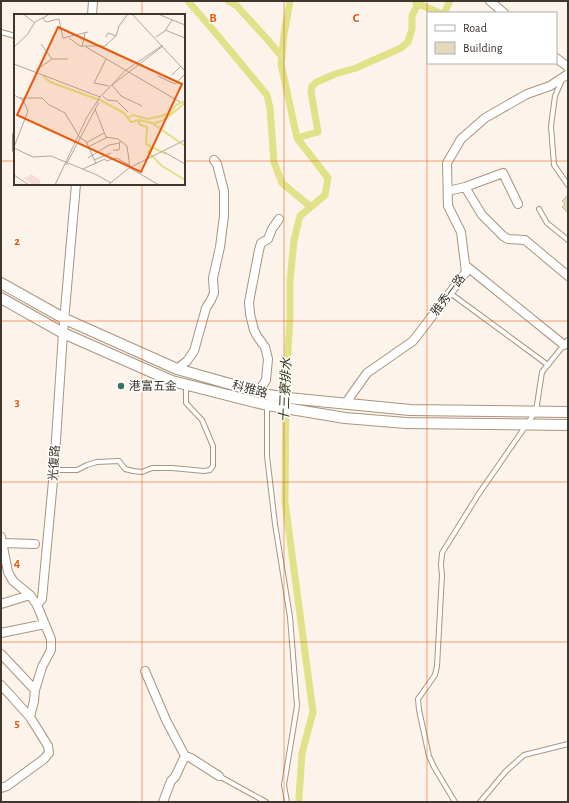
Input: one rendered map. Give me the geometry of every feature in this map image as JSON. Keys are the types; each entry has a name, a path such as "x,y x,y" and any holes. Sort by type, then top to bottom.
{"street":[{"path":"92,14 93,1"},
{"path":"490,1 503,12"},
{"path":"557,59 568,67"},
{"name":"雅秀一路","path":"345,404 367,373 413,341 466,272 460,232 448,206 447,163 461,139 485,118 527,94 550,86 566,75"},
{"path":"177,369 187,361 194,351 206,308 214,293 214,278 224,216 224,191 217,164 214,160"},
{"path":"448,190 465,187 504,173 518,204"},
{"name":"光復路","path":"37,605 42,599 54,470 63,333 76,185"},
{"path":"465,187 482,216 503,236 508,239 525,240 568,276"},
{"path":"259,392 266,380 268,359 265,347 254,330 249,302 261,243 268,239 272,229 279,219"},
{"path":"465,264 566,342"},
{"name":"科雅路","path":"1,283 65,319 177,369 259,392 268,400 288,398 410,410 568,412"},
{"name":"科雅路","path":"1,298 63,333 172,381 268,400 290,409 345,418 406,423 568,425"},
{"path":"30,717 35,690 42,667 51,650 51,639 37,605 30,595 13,581 8,572 2,540 35,544"},
{"path":"1,604 30,595"},
{"path":"1,633 45,624"},
{"path":"1,654 35,690"},
{"path":"145,671 166,720 185,756 191,758 219,776"},
{"path":"1,685 30,717 48,746 49,753 7,786 1,788"},
{"path":"163,802 171,781 185,756"}],"lane":[{"path":"1,32 14,36"},
{"path":"566,75 555,96 551,126 554,166 568,185"},
{"path":"539,209 547,223 568,240"},
{"path":"450,293 548,365"},
{"path":"455,802 434,767 430,756 419,710 418,699 434,675 437,666 442,553 478,495 536,412 542,372 566,342"},
{"path":"54,470 77,470 96,462 119,461 125,469 142,472 152,468 204,471 210,470 213,466 213,446 202,420 186,402 186,384"},
{"path":"268,400 267,456 275,524 290,617 297,706 284,785 287,802"},
{"path":"480,802 506,771 524,755 568,744"},
{"path":"219,776 266,802"}],"building":[{"path":"568,195 567,212 562,207 565,204 562,201"}],"waterway":[{"path":"188,1 267,95 270,108 274,162 282,183 311,207"},
{"path":"228,1 236,5 282,57"},
{"name":"十三寮排水","path":"290,1 284,34 281,64 297,138 328,178 325,195 300,216 294,240 290,281 290,316 286,384 285,502 313,712 302,753 299,802"},
{"path":"297,138 318,132 311,92 312,86 317,82 335,74 356,68 401,48 408,42 412,29 412,16 417,6 415,1"},
{"path":"444,12 450,1"},
{"path":"417,6 421,5 438,12"}],"place":[{"name":"港富五金","path":"121,386"}]}
